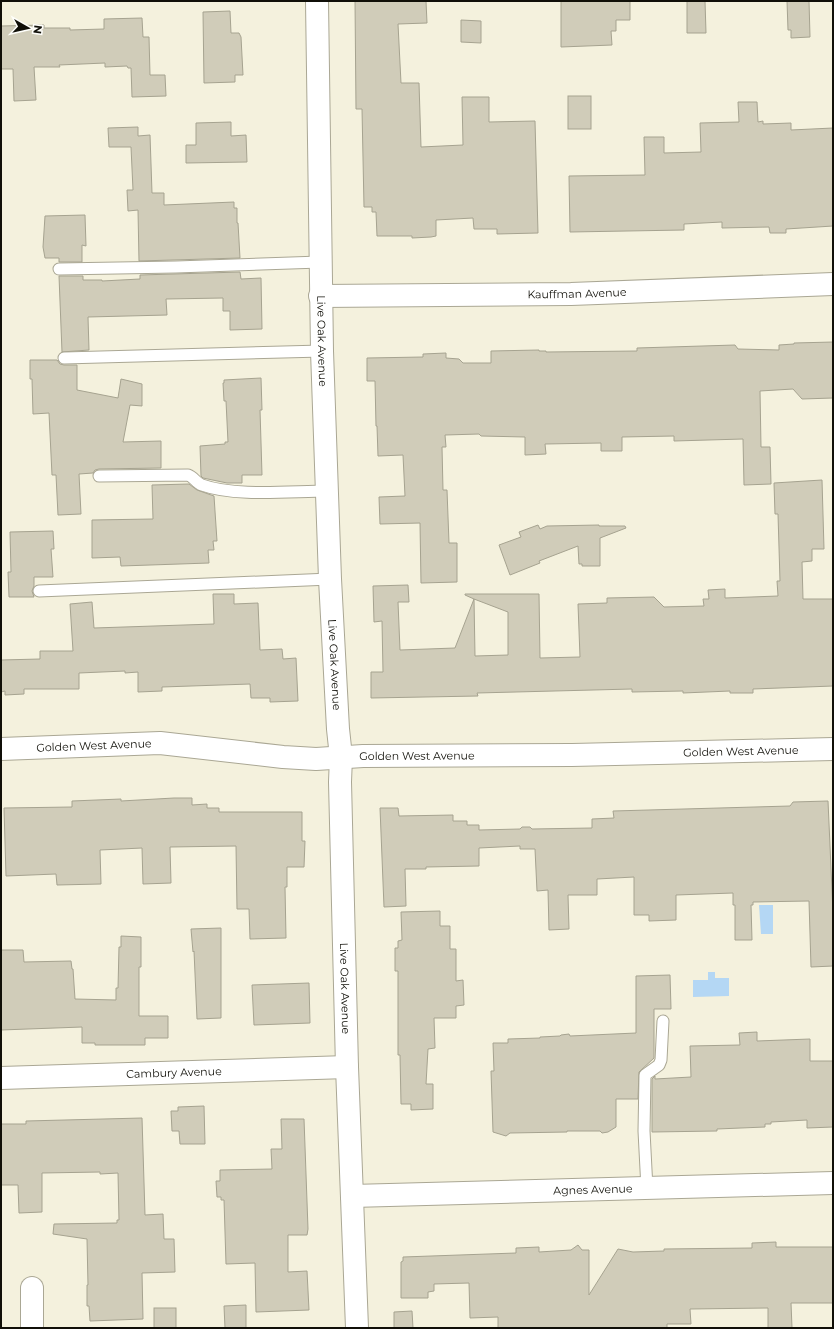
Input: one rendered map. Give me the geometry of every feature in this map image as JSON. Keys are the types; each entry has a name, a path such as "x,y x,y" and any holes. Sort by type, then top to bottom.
{"street":[{"name":"Live Oak Avenue","path":"317,1 320,296 330,579 338,729 341,757 340,782 357,1328"},
{"name":"Kauffman Avenue","path":"320,296 571,294 833,284"},
{"name":"Golden West Avenue","path":"1,749 160,743 283,757 316,759 341,757 572,755 833,749"},
{"name":"Cambury Avenue","path":"1,1078 348,1067"},
{"name":"Agnes Avenue","path":"352,1196 833,1183"},
{"path":"32,1288 32,1328"}],"lane":[{"path":"59,269 320,262"},
{"path":"64,358 322,351"},
{"path":"99,476 188,475 192,476 201,485 222,490 249,492 326,491"},
{"path":"39,591 330,579"},
{"path":"647,1189 644,1131 645,1075 659,1065 661,1060 663,1021"}],"water":[{"path":"759,905 773,905 773,934 761,934"},
{"path":"708,972 715,972 715,978 729,978 729,996 693,997 693,980 708,980"}],"building":[{"path":"355,1 426,1 427,23 398,24 401,83 419,83 421,147 463,145 462,97 489,97 489,122 535,121 538,233 497,234 497,229 474,229 473,218 436,220 436,236 431,237 412,238 412,236 377,236 376,212 372,212 372,207 364,207 362,109 356,109"},
{"path":"561,1 630,1 630,20 616,20 616,31 611,31 612,45 561,47"},
{"path":"687,1 705,1 706,33 687,33"},
{"path":"787,1 809,1 810,37 791,38 791,30 788,30"},
{"path":"230,11 231,33 239,33 241,37 243,75 235,75 235,82 204,83 203,12"},
{"path":"142,18 143,37 149,37 150,75 165,75 166,96 132,97 131,68 128,68 127,66 105,67 105,63 59,65 60,67 34,67 36,100 14,101 13,69 1,69 1,26 44,25 44,28 70,28 70,30 104,29 104,19"},
{"path":"461,20 481,21 481,43 461,42"},
{"path":"568,96 591,96 591,129 568,129"},
{"path":"738,102 757,102 758,122 763,121 763,124 791,123 791,130 833,128 833,226 786,229 786,233 770,233 769,227 722,228 722,222 684,224 684,230 570,232 569,176 645,175 644,137 664,137 664,153 701,152 700,123 739,122"},
{"path":"231,122 231,136 246,135 247,162 186,163 186,145 196,145 196,123"},
{"path":"138,127 138,136 150,135 152,193 164,193 164,205 234,202 234,208 237,208 240,258 139,261 138,210 128,211 127,190 133,190 131,147 109,147 108,128"},
{"path":"85,215 86,246 82,245 82,262 59,262 59,258 45,258 43,247 45,216"},
{"path":"240,272 241,279 261,278 262,329 230,330 230,311 223,311 223,298 166,299 167,315 88,317 89,350 62,352 59,276 83,276 83,280 102,281 140,279 140,275"},
{"path":"833,342 833,398 802,399 793,389 760,391 761,447 770,447 771,484 744,485 743,439 674,441 674,436 622,437 622,451 601,451 601,443 545,444 546,454 525,455 525,437 481,436 479,434 445,435 446,447 442,447 443,490 447,490 449,543 457,543 457,582 421,583 420,523 380,524 379,497 405,496 403,455 378,456 375,381 367,381 367,358 423,357 423,354 446,353 446,358 459,359 463,363 491,363 491,351 637,351 637,348 735,345 738,349 779,350 779,345"},
{"path":"30,360 57,360 60,364 64,365 77,365 77,390 118,398 121,379 142,384 142,406 130,405 123,442 161,441 161,468 99,469 95,470 93,473 79,474 81,514 58,515 56,475 52,475 49,413 33,414"},
{"path":"261,378 262,410 260,410 262,475 242,475 242,483 227,483 203,478 201,476 200,446 225,444 225,442 228,442 226,401 224,401 224,380"},
{"path":"822,480 824,549 812,549 812,561 802,562 803,599 833,599 833,686 753,689 753,693 730,693 730,691 683,693 683,691 632,692 632,689 477,693 478,696 371,698 371,672 383,672 382,621 374,622 373,586 408,585 409,602 398,602 400,650 455,648 474,599 465,594 539,594 540,658 580,657 578,604 607,603 607,598 654,597 664,607 704,606 703,599 709,599 708,590 725,589 725,598 778,596 777,581 780,581 778,514 775,514 774,483","holes":["474,599 508,612 508,655 475,656"]},
{"path":"189,484 197,490 214,496 217,541 213,541 214,550 208,550 209,563 121,566 120,557 92,558 92,520 153,519 152,485"},
{"path":"538,525 540,529 547,526 599,525 625,526 626,528 600,538 600,566 582,566 582,564 579,564 578,546 539,561 540,563 510,575 499,545 521,537 519,532"},
{"path":"53,531 54,549 51,549 53,577 34,577 34,586 32,591 34,597 9,597 8,572 11,572 10,532"},
{"path":"213,594 234,594 234,604 258,603 260,650 282,649 283,659 296,658 298,701 270,702 270,698 251,698 250,684 162,687 162,691 138,692 138,672 125,673 125,671 79,673 79,689 24,689 24,694 5,695 5,691 1,692 1,660 40,659 40,651 73,651 70,604 92,602 94,628 214,624"},
{"path":"192,798 192,805 207,804 207,808 219,808 219,812 302,812 302,841 305,841 304,867 287,867 287,887 285,887 286,938 250,939 249,909 237,909 236,846 170,847 171,883 143,884 142,848 100,850 101,884 57,885 56,874 6,876 4,808 72,807 72,801 121,799 121,801"},
{"path":"828,801 833,913 833,966 811,967 809,901 753,902 753,905 751,905 752,940 735,940 735,905 733,905 733,893 676,895 676,920 649,921 649,915 634,915 634,877 597,879 597,895 568,895 569,929 549,930 548,890 537,891 535,849 520,849 520,846 479,848 479,866 405,869 406,906 384,907 380,808 398,808 399,816 453,815 453,821 467,821 467,825 479,825 479,830 520,829 522,827 530,827 532,829 592,828 592,819 614,818 613,811 790,806 793,802"},
{"path":"440,911 440,926 450,926 450,949 456,949 456,981 463,980 464,1005 456,1006 456,1018 434,1018 435,1048 428,1049 426,1084 433,1084 433,1109 411,1110 411,1104 401,1104 400,1055 398,1055 398,971 395,971 395,948 398,948 398,941 402,940 401,912"},
{"path":"221,928 221,1018 197,1019 194,951 193,952 191,929"},
{"path":"121,936 141,937 141,967 139,967 139,1016 168,1016 168,1038 145,1038 145,1045 95,1045 95,1043 82,1043 82,1027 1,1030 1,950 23,950 24,962 71,961 75,999 116,1000"},
{"path":"670,975 671,1009 654,1009 654,1058 639,1072 638,1099 616,1099 616,1127 608,1132 602,1133 600,1131 567,1131 510,1133 506,1136 493,1132 491,1071 494,1071 493,1043 508,1043 508,1039 540,1038 569,1034 570,1036 636,1033 636,976"},
{"path":"309,983 310,1023 254,1025 252,985"},
{"path":"757,1032 757,1041 810,1039 810,1061 833,1061 833,1127 807,1128 807,1120 771,1122 771,1124 765,1124 765,1127 717,1129 717,1131 652,1132 652,1079 655,1076 655,1079 691,1077 690,1046 740,1045 739,1033"},
{"path":"204,1106 205,1144 180,1144 179,1131 172,1131 171,1111 178,1111 178,1107"},
{"path":"142,1118 145,1215 163,1214 164,1239 174,1239 175,1272 142,1273 143,1319 90,1321 89,1306 87,1306 87,1239 53,1234 54,1224 117,1223 117,1220 119,1220 118,1173 42,1173 42,1212 19,1213 18,1185 1,1185 1,1124 26,1124 26,1121"},
{"path":"281,1119 304,1119 308,1229 307,1235 288,1235 288,1272 307,1271 309,1310 256,1312 255,1263 226,1264 224,1200 221,1200 221,1197 217,1197 216,1181 220,1181 220,1170 272,1169 271,1149 282,1149"},
{"path":"776,1242 776,1247 833,1247 833,1303 791,1303 792,1328 768,1328 768,1308 690,1309 691,1324 667,1324 667,1328 498,1328 498,1317 470,1318 469,1283 434,1284 434,1291 428,1292 428,1298 401,1298 401,1262 403,1261 403,1257 516,1253 516,1248 539,1247 539,1252 571,1250 578,1245 582,1250 589,1250 589,1295 618,1249 633,1252 664,1251 664,1249 752,1248 752,1243"},
{"path":"246,1305 246,1328 225,1328 224,1306"},
{"path":"154,1308 176,1308 176,1328 154,1328"},
{"path":"412,1311 413,1328 394,1328 394,1312"}]}
